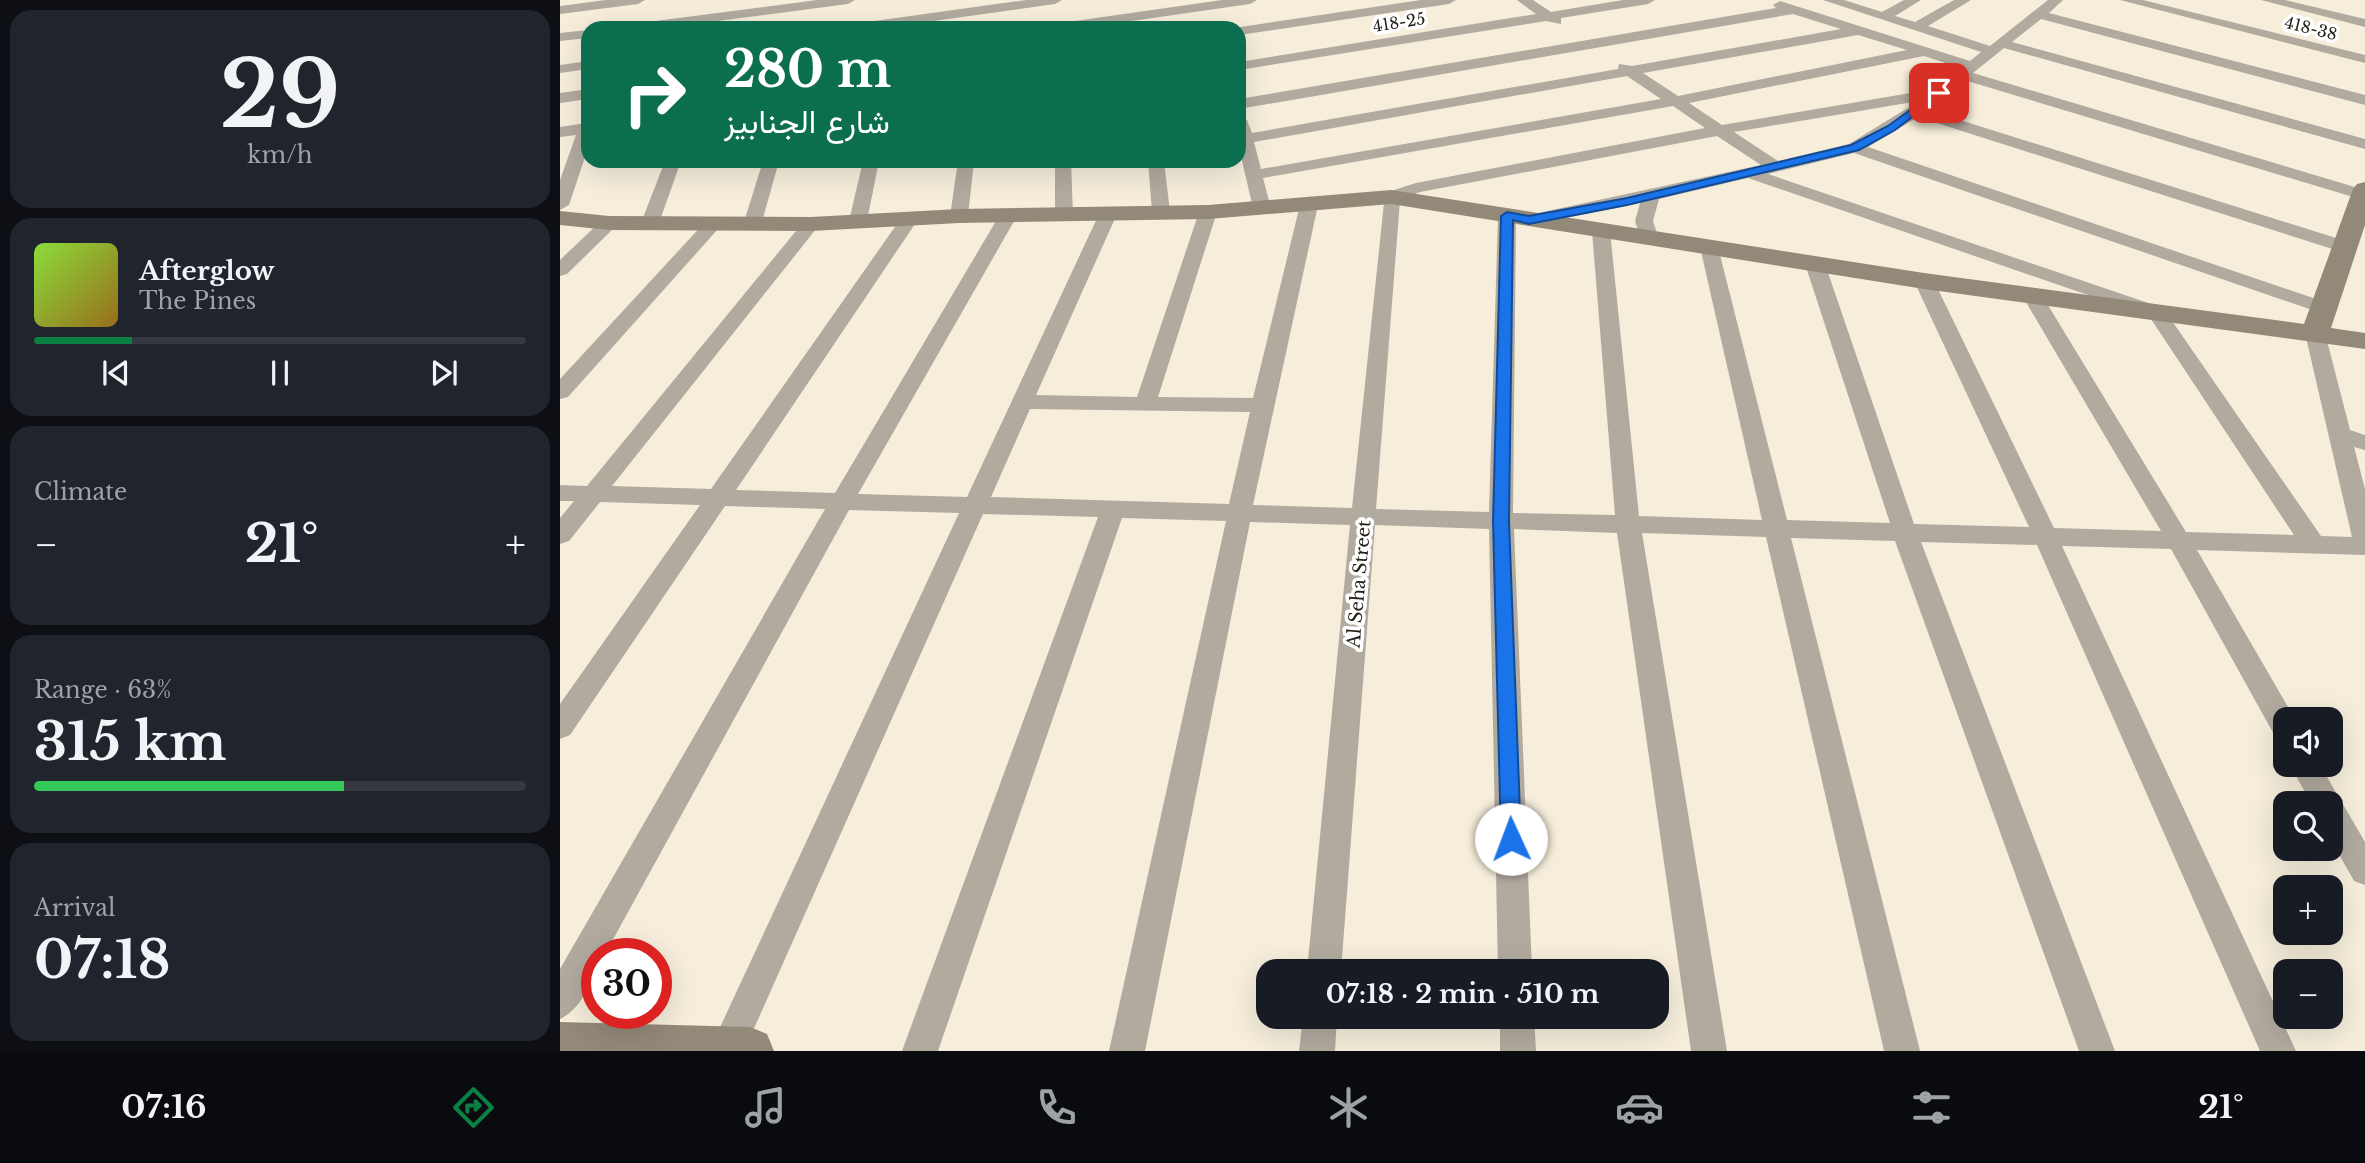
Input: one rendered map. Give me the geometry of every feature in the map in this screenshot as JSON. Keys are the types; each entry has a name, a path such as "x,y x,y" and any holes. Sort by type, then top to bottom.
{"street":[{"path":"560,10 633,0"},
{"path":"624,21 633,0"},
{"path":"686,21 848,0"},
{"path":"904,21 908,0"},
{"path":"922,21 1055,0"},
{"path":"1107,21 1250,0"},
{"path":"1246,30 1449,0"},
{"path":"1524,0 1775,167"},
{"name":"418-25","path":"1246,65 1648,0"},
{"path":"1766,0 1926,51 1967,71 2364,192 2320,321 2339,434 2365,538"},
{"path":"1830,0 1858,3 1883,17 1916,27 2365,144"},
{"path":"1883,17 1914,0"},
{"path":"1916,27 1964,0"},
{"path":"1518,218 1651,196 1855,148 1916,111 2055,0"},
{"name":"418-38","path":"2127,0 2365,59"},
{"path":"2268,0 2365,23"},
{"path":"1246,103 1796,9"},
{"path":"2038,14 2365,100"},
{"path":"1246,139 1861,30"},
{"path":"560,37 581,35"},
{"path":"1254,175 1675,101 1926,51"},
{"path":"560,69 581,66"},
{"path":"560,218 609,223 811,224 959,216 1208,212 1308,205 1391,197 1416,188 1720,130 1939,93"},
{"path":"560,98 581,95"},
{"path":"1916,111 2345,247"},
{"path":"560,132 581,128"},
{"path":"1246,143 1262,208"},
{"path":"560,205 581,146"},
{"path":"1855,148 2320,321 2365,341"},
{"path":"650,223 670,168"},
{"path":"752,225 769,168"},
{"path":"858,221 870,168"},
{"path":"959,216 966,168"},
{"path":"1063,168 1063,215"},
{"path":"1157,168 1161,212"},
{"path":"1749,173 2156,312 2314,545"},
{"path":"1650,239 1644,221 1651,196"},
{"path":"1391,197 2033,297 2156,312 2320,321"},
{"name":"Al Seha Street","path":"1325,959 1391,197"},
{"path":"1127,1051 1262,405 1308,205"},
{"path":"1145,404 1208,212"},
{"path":"726,1050 1108,214"},
{"path":"560,1002 842,501 1008,216"},
{"path":"560,727 911,218"},
{"path":"1516,959 1501,521 1518,218"},
{"path":"560,246 609,223"},
{"path":"560,270 609,223"},
{"path":"560,535 811,224"},
{"path":"560,392 712,225"},
{"path":"1601,231 1628,524 1709,1051"},
{"path":"1709,247 1902,1051"},
{"path":"1815,264 1905,533 2097,1051"},
{"path":"1924,281 2046,537 2278,1051"},
{"path":"2033,297 2179,541 2273,707"},
{"path":"1024,402 1262,405"},
{"path":"2339,434 2365,443"},
{"path":"560,493 2365,546"},
{"path":"920,1051 1113,509"},
{"path":"2343,832 2365,871"},
{"path":"1317,1051 1319,1029"},
{"path":"1517,1029 1518,1051"},
{"path":"560,1046 750,1051"}],"route":[{"path":"1511,839 1501,521 1507,216 1529,220 1627,201 1855,148 1892,128 1939,93"}]}
